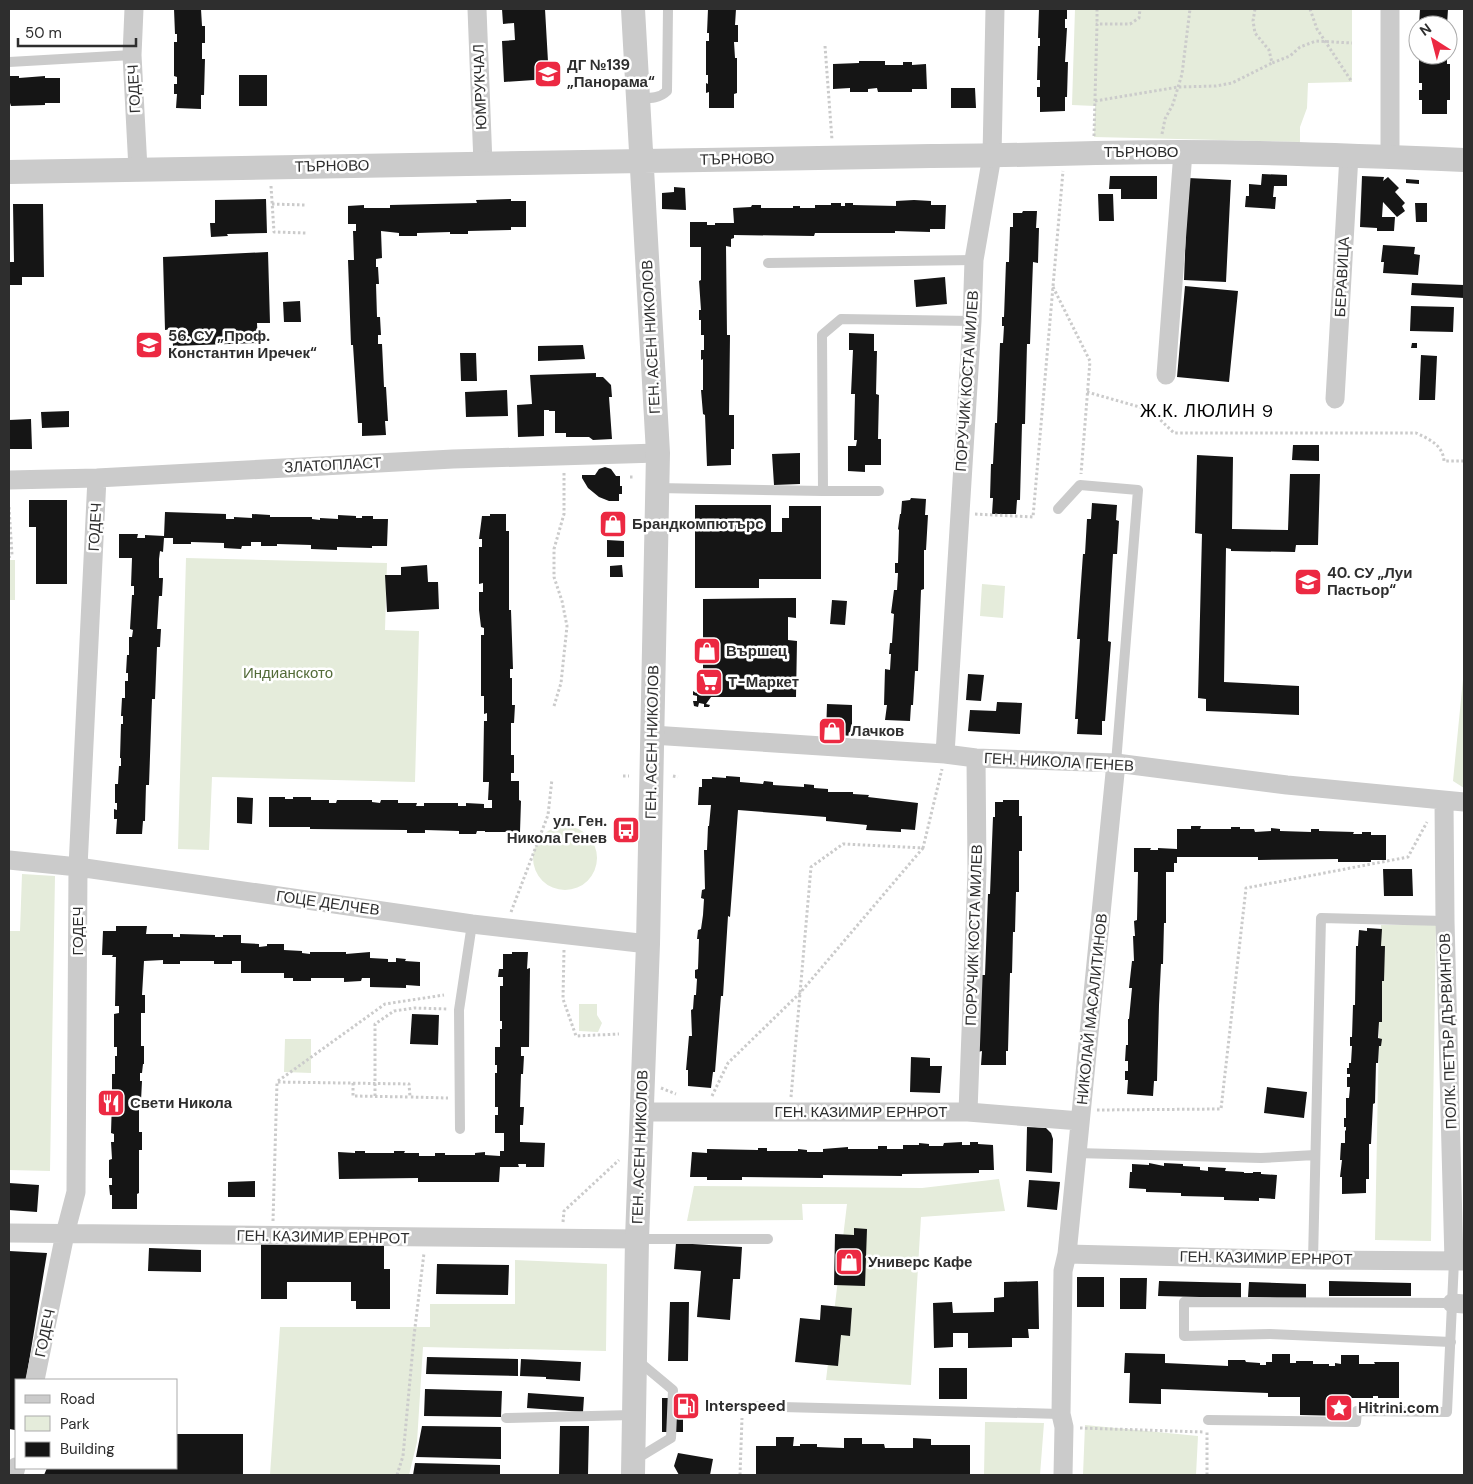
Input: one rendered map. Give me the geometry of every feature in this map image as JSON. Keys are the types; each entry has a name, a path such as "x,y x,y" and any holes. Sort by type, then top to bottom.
{"street":[{"name":"ГОДЕЧ","path":"134,9 132,55 138,169"},
{"name":"ЮМРУКЧАЛ","path":"477,9 483,164"},
{"name":"ГЕН. АСЕН НИКОЛОВ","path":"633,9 658,453 648,944 636,1239 633,1468"},
{"name":"ПОРУЧИК КОСТА МИЛЕВ","path":"945,754 972,321 974,260 992,156 995,9"},
{"path":"1390,9 1390,157"},
{"name":"ТЪРНОВО","path":"9,172 992,156 1094,152 1349,155 1464,160"},
{"path":"1166,375 1183,152"},
{"name":"БЕРАВИЦА","path":"1335,399 1349,155"},
{"name":"ЗЛАТОПЛАСТ","path":"9,480 98,478 453,459 658,453"},
{"name":"ГОДЕЧ","path":"35,1379 65,1234 76,1192 78,867 98,478"},
{"name":"ГЕН. НИКОЛА ГЕНЕВ","path":"652,735 945,754 976,758 1116,763 1287,785 1464,802"},
{"name":"ПОРУЧИК КОСТА МИЛЕВ","path":"968,1112 977,872 976,758"},
{"name":"НИКОЛАЙ МАСАЛИТИНОВ","path":"1063,1475 1063,1271 1067,1254 1116,763"},
{"name":"ПОЛК. ПЕТЪР ДЪРВИНГОВ","path":"1444,801 1445,921 1459,1261"},
{"name":"ГОЦЕ ДЕЛЧЕВ","path":"9,860 78,867 472,924 648,944"},
{"name":"ГЕН. КАЗИМИР ЕРНРОТ","path":"640,1112 968,1112 1081,1115"},
{"name":"ГЕН. КАЗИМИР ЕРНРОТ","path":"9,1233 562,1240 636,1239"},
{"name":"ГЕН. КАЗИМИР ЕРНРОТ","path":"1067,1254 1313,1260 1459,1261"}],"lane":[{"path":"638,98 662,96 667,90 668,9"},
{"path":"9,62 132,55"},
{"path":"768,263 974,260"},
{"path":"824,491 822,335 841,319 972,321"},
{"path":"1058,509 1080,485 1138,490 1116,763"},
{"path":"657,488 879,491"},
{"path":"1313,1260 1321,918 1445,921"},
{"path":"460,1129 459,1010 472,924"},
{"path":"1076,1153 1261,1158 1315,1155"},
{"path":"636,1239 768,1239"},
{"path":"1208,1420 1356,1422 1357,1411 1448,1412 1451,1342 1458,1304 1459,1261"},
{"path":"1451,1342 1270,1334 1184,1336 1184,1302 1458,1304"},
{"path":"633,1468 671,1438 673,1390 634,1358"},
{"path":"742,1406 1062,1421"},
{"path":"506,1418 633,1416"}],"path":[{"path":"1094,142 1097,9"},
{"path":"1097,24 1130,24 1138,18 1140,9"},
{"path":"1161,142 1165,118 1173,104 1182,74 1190,9"},
{"path":"1255,9 1254,33 1269,50 1272,63"},
{"path":"1310,9 1317,29 1352,82"},
{"path":"1095,101 1178,87 1199,88 1232,84 1272,63 1290,56 1300,48 1316,41 1352,43"},
{"path":"824,46 832,148"},
{"path":"959,514 1033,517 1063,170"},
{"path":"271,183 274,232 306,232"},
{"path":"272,204 304,205"},
{"path":"1053,286 1090,361 1080,485"},
{"path":"1087,392 1150,410 1174,433 1416,433 1438,446 1444,453 1444,461 1464,461"},
{"path":"554,706 561,684 567,626 554,577 554,549 564,514 564,457"},
{"path":"9,507 12,555 9,557"},
{"path":"704,1096 712,1096 728,1063 800,993 923,848 945,754"},
{"path":"623,776 629,776"},
{"path":"673,776 678,776"},
{"path":"505,928 548,815 552,779"},
{"path":"1081,1115 1221,1109 1246,888 1408,857 1428,819"},
{"path":"789,1112 811,867 843,844 923,848"},
{"path":"564,933 563,999 576,1036 619,1034"},
{"path":"277,1082 385,1004 444,995"},
{"path":"376,1096 375,1024 394,1012 414,1008 459,1010"},
{"path":"277,1082 409,1084 410,1097"},
{"path":"272,1237 277,1082"},
{"path":"353,1083 353,1096 460,1099"},
{"path":"664,1088 679,1096"},
{"path":"562,1240 564,1211 619,1160"},
{"path":"397,1475 403,1456 414,1336 426,1238"},
{"path":"740,1475 742,1406"},
{"path":"1206,1475 1208,1420"},
{"path":"1062,1421 1207,1432"}],"green space":[{"path":"1075,9 1352,9 1352,82 1308,83 1307,108 1300,127 1300,142 1094,137 1095,106 1072,105"},
{"name":"Индианското","path":"186,558 387,563 385,630 419,631 415,782 212,777 209,850 178,849"},
{"path":"9,560 15,560 15,600 9,600"},
{"path":"982,584 1005,586 1003,618 980,616"},
{"path":"1464,669 1464,788 1453,781"},
{"path":"565,826 577,828 588,835 595,846 597,858 595,870 588,881 577,888 565,890 553,888 542,881 535,870 533,858 535,846 542,835 553,828"},
{"path":"22,874 55,876 50,1171 9,1170 9,931 20,931"},
{"path":"1381,925 1436,925 1431,1241 1375,1240"},
{"path":"579,1004 597,1004 597,1015 602,1023 598,1032 579,1031"},
{"path":"285,1039 311,1039 311,1073 284,1072"},
{"path":"999,1179 1005,1211 921,1217 911,1385 826,1380 847,1204 802,1204 803,1220 687,1221 694,1186 922,1188"},
{"path":"515,1260 607,1264 606,1351 423,1347 417,1442 409,1475 270,1475 280,1327 430,1327 430,1304 515,1304"},
{"path":"985,1422 1044,1423 1040,1475 984,1475"},
{"path":"1085,1425 1198,1436 1196,1475 1083,1475"}],"building":[{"path":"174,9 201,9 202,26 205,26 205,43 202,43 202,59 205,59 204,95 201,95 201,109 176,108 177,94 174,94 174,84 177,84 177,77 174,76 174,42 177,42 177,34 175,34"},
{"path":"502,9 545,9 549,79 504,82 502,41 515,40 514,23 503,24"},
{"path":"708,9 736,9 735,25 738,25 738,42 734,42 735,58 737,58 737,93 734,94 734,108 709,108 709,92 706,93 706,83 708,84 708,75 706,75 706,41 709,41 709,33 707,33"},
{"path":"1039,9 1067,9 1067,19 1065,19 1065,28 1067,28 1065,62 1068,62 1065,111 1040,112 1040,97 1037,97 1037,87 1040,87 1040,80 1037,80 1038,46 1040,46 1040,38 1038,38"},
{"path":"1420,9 1448,9 1448,15 1420,15"},
{"path":"859,61 885,61 885,65 903,65 903,62 912,62 912,65 926,64 927,89 912,89 912,92 878,92 877,88 868,89 868,92 850,92 850,88 833,89 833,64 859,63"},
{"path":"1419,65 1450,65 1450,100 1447,100 1447,114 1422,114 1422,100 1419,100 1419,90 1422,90 1422,83 1419,83"},
{"path":"239,75 267,75 267,106 239,106"},
{"path":"9,76 19,76 19,78 45,76 45,78 60,78 60,103 11,106 9,103"},
{"path":"951,88 975,88 976,108 951,108"},
{"path":"1262,174 1287,175 1287,186 1274,186 1273,197 1276,197 1275,209 1245,207 1246,196 1249,196 1249,184 1261,185"},
{"path":"1110,176 1157,176 1157,199 1121,199 1121,189 1109,189"},
{"path":"1362,176 1384,177 1383,181 1388,177 1399,188 1395,192 1405,203 1402,206 1405,211 1397,217 1383,202 1382,217 1395,217 1394,231 1377,231 1377,228 1360,227"},
{"path":"1188,178 1231,180 1226,282 1184,280"},
{"path":"1406,179 1419,180 1419,184 1406,183"},
{"path":"674,187 685,188 686,210 662,209 662,193 674,192"},
{"path":"1098,194 1113,194 1114,221 1099,221"},
{"path":"266,199 267,233 227,234 228,236 211,237 210,223 215,223 215,200"},
{"path":"511,199 511,201 526,201 526,227 511,227 511,230 468,231 468,234 450,234 450,232 417,233 417,236 399,236 399,233 381,231 382,258 376,259 379,284 376,284 377,317 380,317 381,335 378,335 378,344 382,344 388,421 385,421 386,435 362,436 362,423 358,423 353,345 351,345 348,260 354,260 353,231 356,231 356,224 348,224 348,206 364,205 364,208 390,208 390,205 477,203 476,200"},
{"path":"896,201 931,201 931,205 946,205 945,229 930,229 930,232 815,233 814,236 734,235 734,238 731,239 731,247 726,246 727,335 730,335 729,415 734,415 734,449 731,449 731,465 707,466 705,415 703,414 701,390 703,390 703,359 701,360 701,350 704,350 704,335 701,335 701,320 699,320 699,310 701,310 699,281 701,280 701,247 690,247 690,222 707,222 707,225 734,223 733,208 751,207 752,205 761,205 761,208 793,208 793,206 800,206 800,208 815,208 815,205 831,205 831,203 841,203 841,206 845,206 845,203 853,203 853,205 896,206"},
{"path":"1415,203 1427,203 1427,222 1416,222"},
{"path":"13,204 43,204 44,277 22,277 22,285 9,285 9,262 14,262"},
{"path":"1023,211 1037,211 1036,228 1039,228 1038,263 1033,262 1030,344 1027,344 1025,424 1022,424 1020,500 1017,500 1016,514 992,514 993,498 990,498 991,464 993,464 995,423 997,423 1000,343 1003,343 1004,326 1002,326 1002,317 1004,317 1006,262 1009,262 1010,227 1013,227 1013,213 1022,213"},
{"path":"1383,245 1415,247 1414,254 1420,255 1418,275 1383,273 1384,262 1381,262"},
{"path":"268,252 270,323 257,323 258,343 173,346 172,329 165,330 163,257"},
{"path":"945,277 947,304 916,307 914,280"},
{"path":"1412,283 1464,285 1464,298 1411,295"},
{"path":"1185,286 1238,291 1229,382 1177,377"},
{"path":"300,301 301,322 284,322 283,302"},
{"path":"1411,306 1454,307 1453,332 1410,331"},
{"path":"849,333 874,334 874,351 877,351 876,394 879,395 878,439 881,439 881,465 865,465 865,472 848,471 848,446 856,446 857,440 854,440 855,394 851,394 853,350 849,350"},
{"path":"1412,343 1417,343 1417,348 1411,348"},
{"path":"583,345 585,359 538,361 538,346"},
{"path":"460,353 476,353 477,381 461,381"},
{"path":"1421,355 1437,356 1435,400 1419,400"},
{"path":"596,373 596,377 603,377 611,385 612,397 609,397 612,439 593,440 589,437 566,437 566,433 555,433 555,411 549,410 544,410 544,436 518,437 517,405 532,404 530,375"},
{"path":"507,390 508,416 466,417 465,392"},
{"path":"69,411 69,427 42,428 41,412"},
{"path":"31,419 32,449 9,449 9,420"},
{"path":"1293,445 1319,445 1319,461 1292,460"},
{"path":"800,453 800,484 774,485 772,454"},
{"path":"1197,455 1233,457 1232,529 1288,530 1290,474 1320,474 1318,545 1296,545 1295,552 1231,551 1231,549 1226,548 1224,682 1299,686 1299,715 1206,711 1206,699 1198,698 1202,534 1195,533"},
{"path":"605,467 611,469 616,476 620,476 622,494 619,494 619,501 609,501 599,497 588,488 582,478 582,475 595,475 599,469"},
{"path":"911,498 926,499 925,515 928,515 926,550 924,550 924,589 921,590 918,671 915,671 910,721 885,720 887,705 884,705 885,669 890,670 891,654 889,654 890,643 892,643 894,614 891,613 894,590 897,590 898,573 895,573 895,563 898,563 898,529 902,501 910,500"},
{"path":"29,500 67,500 67,584 36,584 36,527 29,527"},
{"path":"1092,503 1117,505 1116,520 1119,521 1117,554 1113,554 1108,641 1111,642 1105,721 1102,721 1102,735 1077,734 1078,719 1075,719 1080,639 1077,639 1083,554 1085,554 1087,519 1091,519"},
{"path":"695,505 771,505 771,532 782,532 782,518 789,518 789,506 821,506 821,579 759,579 759,588 695,588"},
{"path":"165,512 226,514 226,519 234,519 234,517 252,518 252,514 270,515 270,517 312,517 312,519 320,520 320,518 338,519 338,515 356,516 356,518 373,516 373,519 388,519 387,546 372,546 372,548 337,547 337,550 311,549 311,545 277,544 277,546 261,546 261,542 251,542 251,546 242,546 241,549 224,548 224,543 191,542 191,544 173,544 173,538 164,538 163,552 160,551 159,559 159,578 163,578 162,596 159,596 157,629 161,629 160,647 157,647 155,699 152,699 149,785 146,785 145,821 143,821 142,834 116,834 117,819 114,819 114,809 117,810 115,784 118,784 119,766 121,766 122,698 125,698 125,681 128,681 128,673 126,673 127,655 129,655 129,637 132,637 133,630 130,629 132,595 134,595 134,586 131,586 132,558 119,558 119,534 138,534 137,538 145,538 145,535 164,536"},
{"path":"490,514 506,514 506,531 509,531 509,610 511,610 513,669 510,669 510,678 512,678 512,705 515,705 514,723 511,723 511,755 514,755 514,773 511,773 511,781 519,781 519,800 521,801 520,832 477,831 476,834 459,834 459,831 425,830 425,833 407,833 407,830 269,827 269,797 293,799 293,797 311,797 311,800 329,800 329,803 336,803 337,800 372,800 372,802 380,803 381,800 398,800 398,803 417,803 416,806 424,806 424,803 458,803 458,806 466,806 466,803 484,804 484,808 492,808 492,800 488,800 489,782 483,782 484,721 487,721 487,713 484,714 484,696 481,696 481,635 484,635 484,628 481,627 479,610 479,592 483,592 483,583 479,584 479,547 482,547 482,539 479,539 482,516 490,516"},
{"path":"603,515 625,516 624,534 603,533"},
{"path":"607,540 624,541 624,557 607,557"},
{"path":"427,565 428,582 438,582 439,609 387,612 385,575 401,575 401,567"},
{"path":"622,565 623,577 610,577 610,566"},
{"path":"796,598 796,618 788,617 788,640 797,641 796,697 711,697 706,704 710,705 709,707 704,707 704,704 699,703 698,707 694,706 693,701 697,701 697,696 693,695 693,691 696,693 703,684 703,599"},
{"path":"832,600 847,601 845,625 830,624"},
{"path":"968,674 984,675 981,701 966,700"},
{"path":"997,702 1022,703 1020,734 968,731 970,710 996,711"},
{"path":"827,704 852,705 852,736 826,734"},
{"path":"726,776 740,777 740,782 763,784 764,781 773,782 773,785 804,787 804,784 814,785 814,788 828,789 828,792 853,792 853,794 869,795 868,797 918,803 915,830 901,829 901,832 866,830 867,825 826,821 826,817 738,810 723,996 721,996 715,1072 713,1072 711,1088 688,1086 688,1070 686,1070 689,1036 692,1036 691,1010 693,1009 694,995 696,995 697,979 695,978 695,970 698,969 699,939 697,939 703,915 704,899 701,898 702,890 705,889 704,850 707,850 711,805 698,805 699,787 702,787 702,779 712,779 712,777 726,778"},
{"path":"237,797 253,798 252,824 237,823"},
{"path":"1003,800 1019,800 1019,816 1022,816 1022,851 1019,851 1019,892 1016,892 1012,973 1010,973 1008,1051 1006,1051 1006,1065 981,1065 982,1051 978,1052 982,975 985,975 993,817 995,817 995,802 1003,802"},
{"path":"1191,826 1201,826 1200,829 1231,829 1231,827 1240,827 1240,829 1254,829 1255,832 1271,831 1271,828 1280,829 1280,831 1311,832 1311,829 1319,829 1319,831 1354,832 1353,834 1371,832 1371,835 1386,835 1386,860 1338,862 1338,859 1258,860 1258,857 1177,857 1177,863 1174,863 1174,872 1166,872 1166,923 1164,923 1163,964 1161,964 1157,1081 1154,1081 1153,1096 1127,1094 1128,1080 1125,1080 1125,1071 1128,1071 1128,1061 1125,1061 1132,988 1129,988 1132,961 1134,961 1134,921 1137,920 1138,872 1134,872 1134,848 1151,848 1150,850 1158,850 1158,848 1177,849 1177,829 1191,829"},
{"path":"1383,869 1412,869 1413,896 1384,896"},
{"path":"116,926 147,926 146,934 173,934 173,937 180,937 180,934 215,935 215,937 241,935 241,943 259,944 259,947 267,946 267,944 284,944 284,950 302,951 302,953 310,954 310,952 346,952 346,954 370,952 370,958 388,959 388,962 396,962 396,958 406,959 405,961 420,962 420,986 406,985 406,988 370,987 370,978 362,978 361,981 344,982 344,978 311,978 311,981 293,981 293,978 284,978 284,973 241,973 241,961 232,961 232,964 214,964 214,961 180,961 180,964 163,964 163,960 144,961 142,995 145,995 145,1013 141,1013 141,1046 144,1046 144,1064 142,1073 140,1073 140,1081 142,1081 141,1101 139,1101 139,1132 142,1132 142,1150 139,1150 137,1209 112,1209 112,1195 110,1195 109,1185 112,1185 112,1178 109,1178 109,1160 112,1159 111,1142 114,1142 114,1134 111,1133 112,1100 114,1100 115,1092 112,1092 112,1074 115,1074 115,1056 117,1056 117,1047 114,1047 114,1014 119,1013 119,1006 115,1006 116,957 112,957 113,955 102,955 103,931 116,931"},
{"path":"1367,928 1382,929 1381,946 1385,946 1384,981 1382,981 1382,1022 1379,1022 1378,1038 1382,1039 1381,1046 1379,1046 1378,1063 1376,1063 1375,1103 1373,1104 1371,1144 1369,1144 1369,1179 1366,1179 1366,1193 1342,1194 1342,1177 1340,1177 1342,1160 1340,1160 1341,1143 1345,1143 1346,1127 1344,1127 1344,1118 1346,1118 1346,1098 1349,1098 1350,1087 1347,1087 1347,1077 1350,1077 1350,1074 1347,1074 1347,1068 1349,1068 1349,1063 1351,1063 1352,1046 1350,1046 1350,1037 1352,1037 1353,1005 1355,1005 1356,946 1358,946 1359,930 1367,931"},
{"path":"512,952 528,952 527,969 530,968 529,1047 521,1047 521,1056 524,1056 523,1074 521,1074 520,1107 524,1107 523,1125 520,1125 520,1142 545,1143 544,1167 526,1167 526,1164 518,1164 519,1167 500,1167 499,1182 418,1182 418,1178 339,1179 338,1152 394,1153 394,1151 405,1151 404,1153 419,1153 419,1156 435,1156 435,1153 475,1155 475,1153 485,1152 485,1155 500,1156 500,1151 504,1151 504,1133 495,1133 495,1115 498,1115 498,1107 495,1107 495,1073 497,1073 497,1065 495,1065 495,1047 500,1047 500,1029 502,1029 502,1021 500,1021 500,986 503,986 503,977 498,977 499,969 503,969 503,954 512,954"},
{"path":"412,1014 439,1015 438,1045 410,1044"},
{"path":"911,1057 930,1058 930,1066 942,1066 940,1093 910,1092"},
{"path":"1267,1087 1307,1092 1304,1118 1264,1113"},
{"path":"1027,1127 1046,1128 1051,1133 1053,1139 1052,1173 1026,1171"},
{"path":"962,1142 962,1145 978,1142 978,1144 993,1145 994,1170 979,1170 979,1173 902,1174 902,1176 823,1175 823,1178 742,1177 742,1180 707,1180 707,1177 690,1177 692,1152 707,1153 707,1149 758,1150 758,1148 767,1148 767,1151 798,1151 798,1149 807,1150 807,1152 823,1152 823,1149 848,1147 848,1149 878,1149 878,1146 887,1146 887,1149 903,1149 903,1145 919,1145 919,1143 929,1144 929,1146 943,1146 944,1143"},
{"path":"1149,1163 1164,1166 1164,1163 1183,1164 1183,1166 1200,1167 1200,1170 1208,1171 1208,1167 1226,1168 1225,1171 1261,1172 1261,1174 1277,1175 1275,1199 1259,1198 1259,1201 1224,1200 1224,1197 1181,1196 1181,1193 1146,1192 1146,1189 1129,1188 1132,1164 1149,1165"},
{"path":"1029,1180 1060,1182 1057,1210 1027,1207"},
{"path":"255,1181 255,1197 228,1197 228,1182"},
{"path":"9,1183 39,1185 37,1212 9,1210"},
{"path":"854,1228 867,1229 865,1286 834,1285 835,1234 854,1235"},
{"path":"676,1243 742,1247 740,1279 733,1279 730,1320 697,1317 701,1271 674,1269"},
{"path":"261,1244 384,1244 384,1269 390,1269 390,1309 356,1309 356,1301 351,1301 351,1282 287,1282 287,1299 261,1299"},
{"path":"149,1248 201,1250 201,1272 148,1271"},
{"path":"9,1251 47,1253 26,1379 15,1379 15,1430 9,1429"},
{"path":"437,1264 509,1265 508,1295 436,1294"},
{"path":"1077,1277 1104,1277 1104,1307 1077,1307"},
{"path":"1120,1278 1147,1278 1146,1309 1120,1309"},
{"path":"1038,1281 1039,1329 1028,1329 1029,1338 1012,1338 1012,1347 968,1348 968,1333 953,1333 953,1347 934,1348 933,1303 952,1302 953,1313 994,1312 994,1298 1004,1297 1004,1282"},
{"path":"1159,1281 1241,1283 1241,1298 1158,1296"},
{"path":"1329,1281 1411,1283 1411,1296 1329,1296"},
{"path":"1249,1282 1306,1284 1306,1299 1248,1297"},
{"path":"670,1302 689,1302 688,1361 668,1361"},
{"path":"821,1305 852,1308 850,1336 841,1335 838,1366 795,1362 800,1318 820,1320"},
{"path":"1125,1353 1165,1354 1165,1363 1228,1366 1228,1360 1245,1360 1246,1362 1266,1365 1266,1362 1272,1362 1272,1354 1290,1354 1290,1363 1313,1361 1313,1364 1335,1366 1335,1363 1341,1364 1341,1355 1359,1355 1359,1364 1399,1362 1399,1398 1378,1398 1378,1396 1373,1396 1373,1398 1346,1398 1346,1416 1300,1415 1300,1397 1268,1397 1268,1393 1161,1389 1161,1404 1129,1403 1130,1373 1124,1373"},
{"path":"427,1357 518,1359 518,1376 426,1374"},
{"path":"521,1359 581,1362 580,1381 520,1376"},
{"path":"939,1368 967,1368 967,1399 939,1399"},
{"path":"425,1389 502,1391 501,1417 424,1416"},
{"path":"528,1393 584,1397 583,1412 527,1408"},
{"path":"662,1398 683,1398 683,1432 662,1432"},
{"path":"422,1426 501,1427 501,1459 416,1457"},
{"path":"560,1426 589,1426 588,1475 559,1475"},
{"path":"178,1434 243,1434 243,1475 44,1475 47,1469 178,1469"},
{"path":"776,1437 794,1437 793,1446 817,1444 817,1447 844,1448 844,1438 862,1438 862,1444 884,1444 885,1448 913,1448 913,1438 931,1439 931,1445 970,1445 970,1475 756,1475 756,1446 776,1446"},
{"path":"678,1453 713,1459 710,1475 679,1475 674,1466"},
{"path":"415,1463 500,1465 500,1475 413,1475"}],"place":[{"name":"ДГ №139 „Панорама“","path":"548,74"},
{"name":"56. СУ „Проф. Константин Иречек“","path":"149,345"},
{"name":"Брандкомпютърс","path":"613,524"},
{"name":"40. СУ „Луи Пастьор“","path":"1308,582"},
{"name":"Вършец","path":"707,651"},
{"name":"Т-Маркет","path":"709,682"},
{"name":"Лачков","path":"832,731"},
{"name":"ул. Ген. Никола Генев","path":"626,830"},
{"name":"Свети Никола","path":"111,1103"},
{"name":"Универс Кафе","path":"849,1262"},
{"name":"Interspeed","path":"686,1406"},
{"name":"Hitrini.com","path":"1339,1408"}],"district":[{"name":"Ж.К. ЛЮЛИН 9","path":"1207,411"}]}
